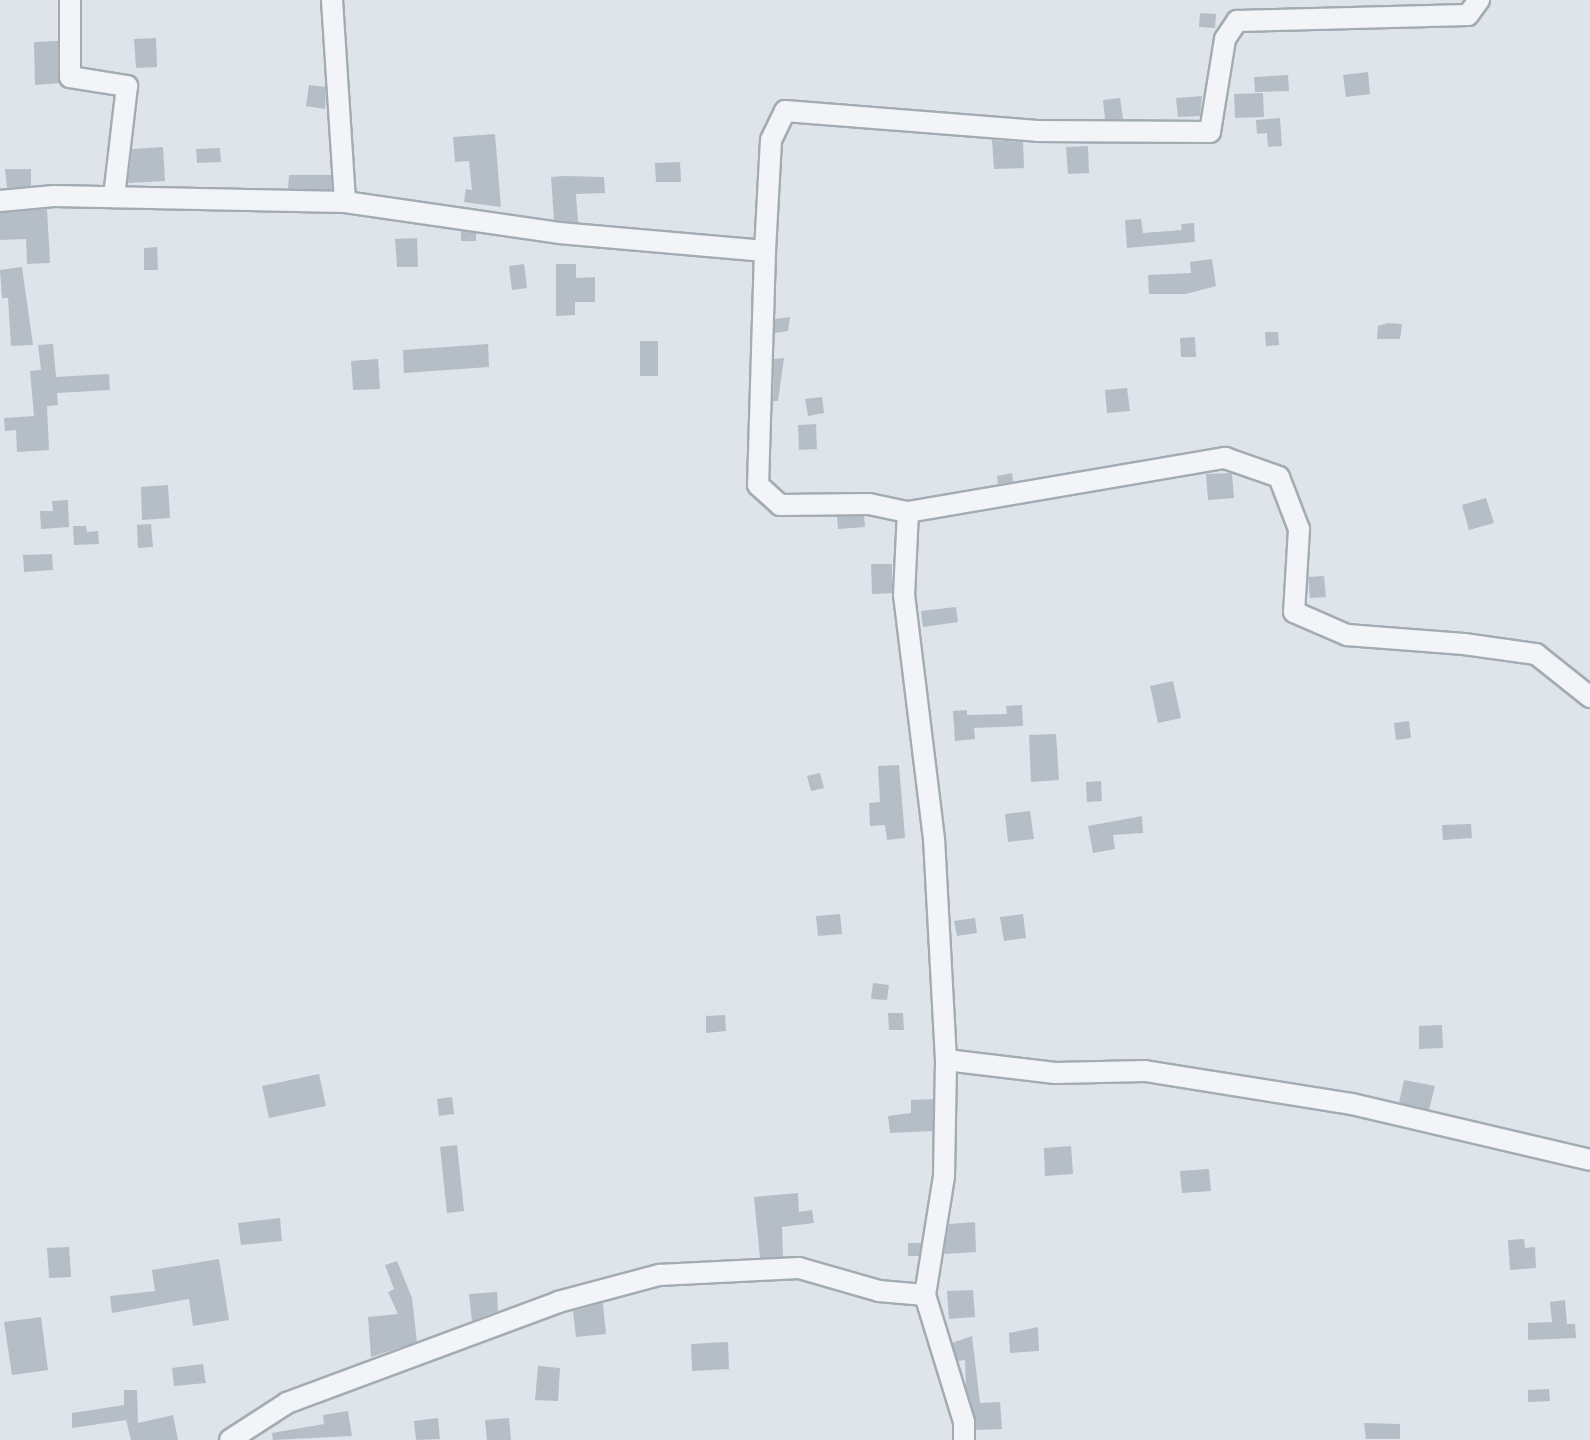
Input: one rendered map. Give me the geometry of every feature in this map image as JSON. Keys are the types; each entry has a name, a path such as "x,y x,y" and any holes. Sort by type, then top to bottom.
{"street":[{"path":"70,0 70,76 127,86 114,197"},
{"path":"332,0 345,202"},
{"path":"1479,0 1468,15 1237,21 1225,39 1210,132 1036,131 785,111 771,140 765,251 758,485 780,505 869,504 908,512 1225,458 1279,477 1299,529 1294,612 1347,635 1464,644 1536,654 1590,697"},
{"path":"0,201 54,196 345,202 559,233 765,251"},
{"path":"908,512 904,596 934,839 946,1060 944,1176 925,1295 964,1422 964,1440"},
{"path":"946,1060 1055,1073 1145,1071 1352,1104 1590,1160"},
{"path":"230,1440 286,1403 558,1302 659,1275 799,1268 879,1291 925,1295"}],"building":[{"path":"1200,13 1216,14 1215,28 1199,27"},
{"path":"156,38 157,67 136,68 134,39"},
{"path":"58,41 60,83 35,85 34,42"},
{"path":"1368,72 1370,94 1346,97 1343,75"},
{"path":"1288,75 1289,91 1255,92 1254,77"},
{"path":"309,85 326,87 325,109 306,106"},
{"path":"1263,93 1264,117 1235,118 1234,94"},
{"path":"1202,96 1200,116 1178,117 1176,98"},
{"path":"1120,98 1123,119 1105,119 1103,100"},
{"path":"1280,118 1282,146 1268,147 1267,133 1257,134 1256,120"},
{"path":"495,134 501,207 464,202 466,189 472,190 469,161 455,162 453,137"},
{"path":"992,140 1023,142 1024,168 994,169"},
{"path":"1088,146 1089,173 1068,174 1066,147"},
{"path":"163,147 165,181 128,183 132,149"},
{"path":"220,148 221,162 197,163 196,149"},
{"path":"680,162 681,182 656,182 655,163"},
{"path":"5,169 31,169 31,186 7,188"},
{"path":"289,175 331,175 332,190 288,189"},
{"path":"551,177 604,177 605,193 576,194 578,223 554,220"},
{"path":"47,209 50,263 27,264 26,239 0,240 0,213"},
{"path":"1141,219 1143,233 1182,230 1181,224 1194,223 1195,242 1127,248 1125,220"},
{"path":"461,231 476,233 476,241 461,241"},
{"path":"417,238 418,267 397,267 395,239"},
{"path":"157,247 158,270 144,270 144,248"},
{"path":"1212,259 1216,286 1186,294 1149,294 1148,275 1191,273 1190,262"},
{"path":"524,264 527,288 512,290 509,266"},
{"path":"556,264 576,264 576,278 595,277 595,302 575,302 575,315 556,316"},
{"path":"22,267 33,345 11,346 8,298 2,298 0,270"},
{"path":"790,317 788,331 775,333 775,319"},
{"path":"1388,323 1402,324 1400,339 1377,339 1378,326"},
{"path":"1265,332 1278,332 1279,345 1266,346"},
{"path":"1195,337 1196,357 1181,357 1180,338"},
{"path":"640,341 658,341 658,376 640,376"},
{"path":"53,344 56,377 109,374 110,390 57,393 58,405 47,406 49,450 17,452 16,430 5,431 4,418 34,416 30,371 41,370 38,345"},
{"path":"488,344 489,367 404,373 403,350"},
{"path":"784,358 778,401 773,401 774,359"},
{"path":"378,359 380,389 353,390 351,361"},
{"path":"1127,388 1130,411 1107,413 1105,390"},
{"path":"822,397 824,413 808,416 805,399"},
{"path":"816,424 817,449 799,450 798,425"},
{"path":"1012,473 1013,482 998,484 997,476"},
{"path":"1232,473 1234,498 1208,500 1206,474"},
{"path":"168,485 170,518 142,520 141,487"},
{"path":"1486,498 1494,523 1469,530 1462,505"},
{"path":"68,500 69,527 41,529 40,511 53,511 52,501"},
{"path":"837,516 864,516 865,527 838,529"},
{"path":"151,524 153,547 138,548 137,525"},
{"path":"73,526 86,526 87,532 98,531 99,544 74,545"},
{"path":"52,554 53,570 24,572 23,555"},
{"path":"871,564 892,564 892,593 872,594"},
{"path":"1324,576 1326,597 1310,598 1308,577"},
{"path":"956,607 958,622 923,627 921,611"},
{"path":"1173,681 1181,718 1158,723 1150,686"},
{"path":"1022,705 1023,726 974,728 975,739 955,741 953,711 967,710 967,715 1007,714 1006,706"},
{"path":"1409,721 1411,738 1396,740 1394,723"},
{"path":"1056,734 1059,780 1031,782 1029,735"},
{"path":"899,765 905,838 887,840 885,825 870,826 869,803 880,802 878,766"},
{"path":"820,773 824,788 811,791 807,776"},
{"path":"1101,781 1102,801 1087,802 1086,782"},
{"path":"1030,811 1034,839 1008,842 1005,814"},
{"path":"1142,816 1143,833 1113,835 1115,849 1093,853 1088,826"},
{"path":"1471,824 1472,838 1443,840 1442,825"},
{"path":"840,914 842,934 818,936 816,916"},
{"path":"1023,914 1026,938 1004,941 1000,917"},
{"path":"975,918 977,933 957,936 954,921"},
{"path":"873,983 889,985 887,1000 871,999"},
{"path":"888,1013 903,1013 904,1030 889,1030"},
{"path":"725,1015 726,1031 706,1033 706,1016"},
{"path":"1442,1025 1443,1048 1419,1049 1419,1026"},
{"path":"319,1074 326,1106 269,1118 262,1086"},
{"path":"1404,1080 1435,1086 1429,1110 1399,1103"},
{"path":"452,1097 454,1114 439,1116 437,1099"},
{"path":"933,1099 933,1131 890,1133 888,1116 911,1113 911,1100"},
{"path":"457,1145 464,1211 447,1213 440,1147"},
{"path":"1071,1146 1073,1174 1045,1176 1044,1148"},
{"path":"1209,1169 1211,1191 1182,1193 1180,1171"},
{"path":"798,1193 799,1212 812,1210 814,1223 782,1227 783,1257 760,1258 754,1197"},
{"path":"280,1218 282,1241 241,1245 238,1223"},
{"path":"975,1222 976,1252 944,1254 949,1224"},
{"path":"1524,1239 1525,1248 1535,1247 1536,1268 1510,1270 1508,1240"},
{"path":"908,1243 921,1243 919,1256 908,1256"},
{"path":"69,1247 71,1277 49,1278 47,1248"},
{"path":"219,1259 229,1320 193,1326 189,1299 112,1313 110,1296 155,1291 152,1270"},
{"path":"397,1261 412,1298 417,1342 371,1357 368,1317 398,1314 388,1292 394,1289 385,1265"},
{"path":"973,1290 975,1317 949,1319 947,1291"},
{"path":"497,1292 498,1311 472,1321 469,1294"},
{"path":"1565,1300 1567,1324 1575,1324 1576,1338 1528,1340 1528,1323 1552,1322 1550,1302"},
{"path":"603,1303 606,1334 576,1337 573,1311"},
{"path":"41,1317 48,1370 12,1375 4,1322"},
{"path":"1038,1327 1039,1351 1010,1353 1009,1333"},
{"path":"972,1336 980,1403 1000,1402 1002,1429 976,1430 966,1389 965,1360 958,1361 952,1343"},
{"path":"728,1342 729,1369 692,1371 691,1344"},
{"path":"203,1364 206,1383 174,1386 172,1368"},
{"path":"538,1366 560,1368 558,1401 535,1400"},
{"path":"1549,1389 1550,1401 1528,1402 1528,1390"},
{"path":"124,1390 137,1390 138,1423 173,1415 178,1440 131,1440 126,1420 72,1428 72,1413 124,1405"},
{"path":"348,1411 352,1436 273,1440 272,1433 324,1424 323,1415"},
{"path":"438,1418 440,1439 416,1440 414,1421"},
{"path":"509,1418 511,1440 487,1440 485,1420"},
{"path":"1364,1423 1400,1424 1400,1439 1366,1439"}]}
